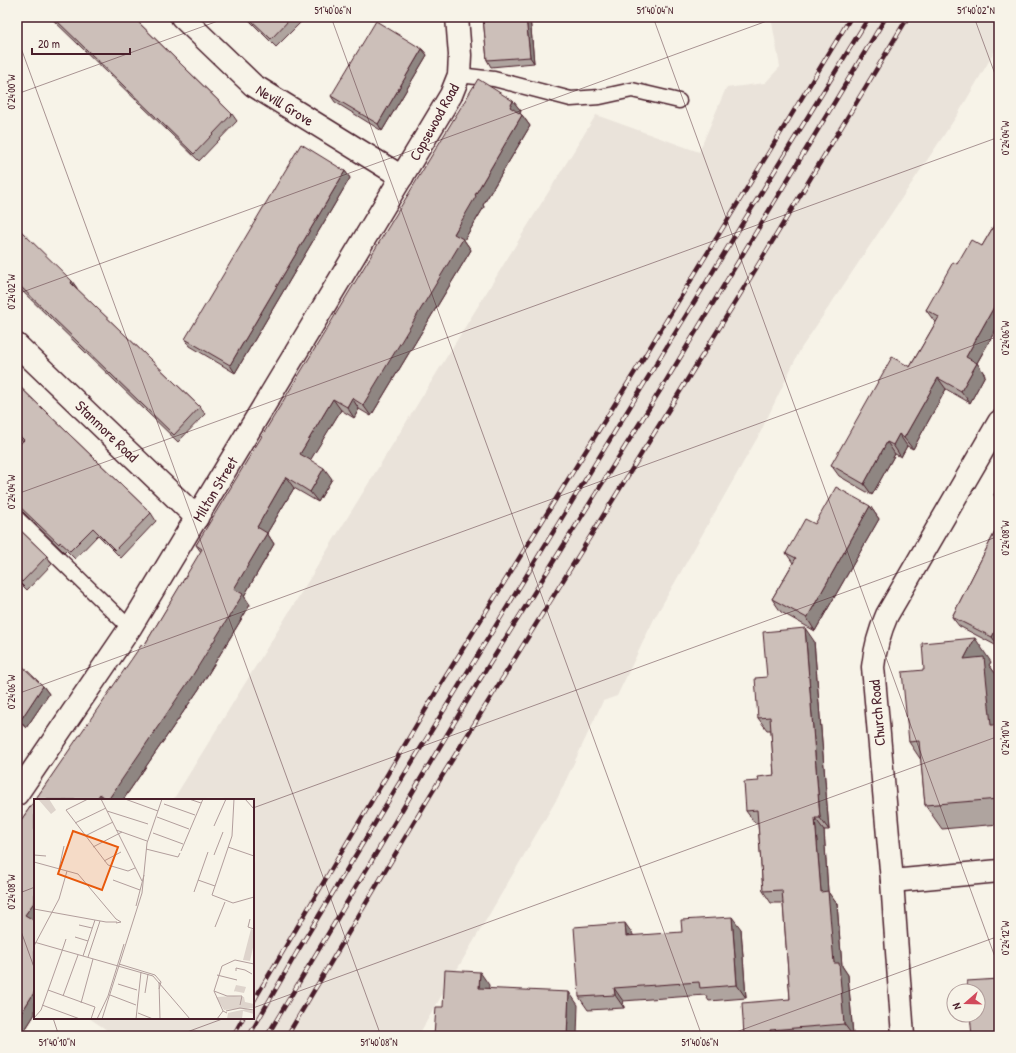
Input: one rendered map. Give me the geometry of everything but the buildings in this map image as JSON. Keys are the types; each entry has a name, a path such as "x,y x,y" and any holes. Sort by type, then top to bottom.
{"street":[{"name":"Nevill Grove","path":"182,17 253,85 402,177"},
{"name":"Copsewood Road","path":"402,177 451,95 459,75 460,55 457,17"},
{"name":"Milton Street","path":"20,783 130,628 402,177"},
{"name":"Stanmore Road","path":"17,345 197,518"},
{"name":"Church Road","path":"903,1036 892,880 873,667 877,637 887,615 999,422"},
{"path":"892,880 999,871"}],"lane":[{"path":"459,75 494,80 571,99 600,97 632,90 679,101"},
{"path":"17,518 130,628"}],"shaded area":[{"path":"771,17 999,17 999,44 958,114 800,350 759,435 654,619 617,696 603,701 558,797 418,1036 116,1036 90,1019 254,1019 254,799 174,799 596,115 699,152 726,88 765,83 780,67"}],"railway":[{"path":"254,1000 436,692 646,354 851,17"},
{"path":"249,1036 297,952 395,790 869,17"},
{"path":"267,1036 479,681 666,381 886,17"},
{"path":"287,1036 431,794 752,275 908,17"},
{"path":"233,1036 242,1019"}]}
